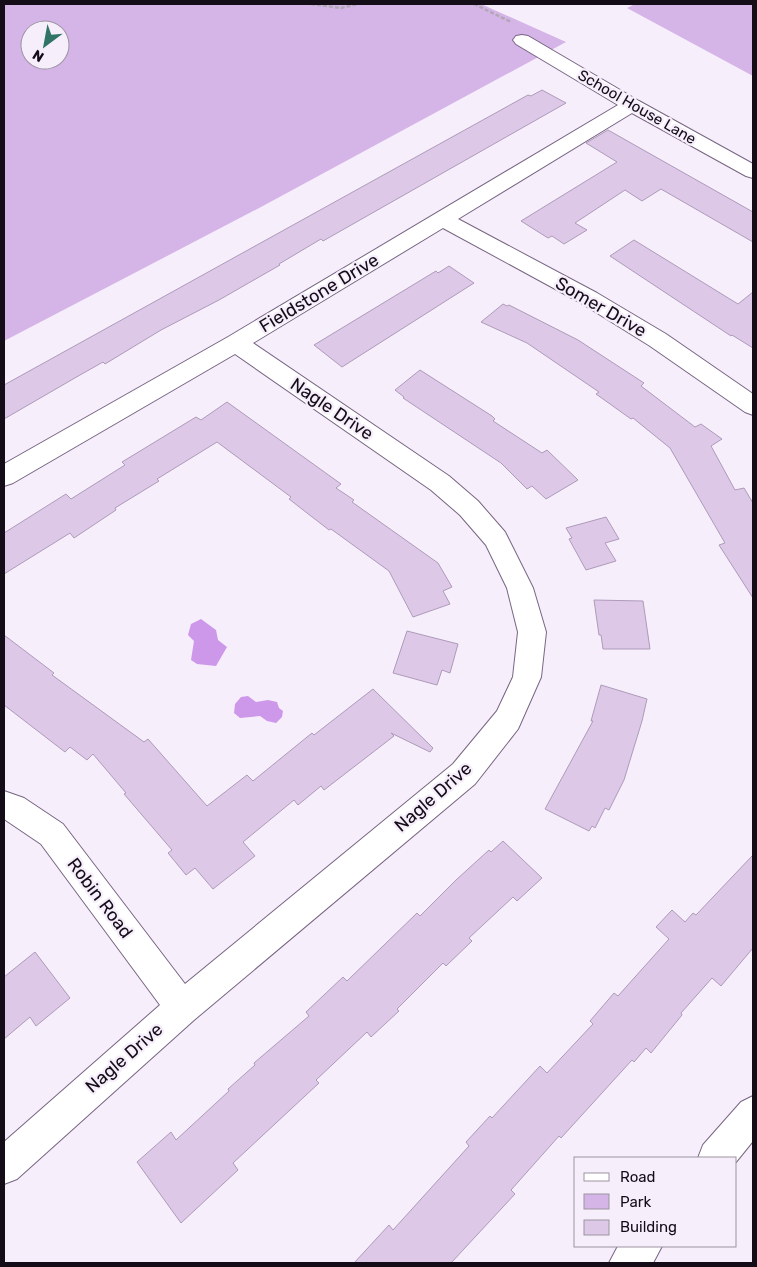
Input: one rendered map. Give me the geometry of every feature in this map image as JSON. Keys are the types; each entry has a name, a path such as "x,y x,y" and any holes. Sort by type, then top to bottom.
{"street":[{"name":"School House Lane","path":"522,40 632,105 753,172"},
{"name":"Fieldstone Drive","path":"4,476 236,343 441,218 632,105"},
{"name":"Somer Drive","path":"441,218 589,298 658,340 753,406"},
{"name":"Nagle Drive","path":"4,1166 182,1008 464,774 508,720 527,677 532,632 520,588 496,539 469,508 440,483 236,343"},
{"name":"Robin Road","path":"4,805 13,808 52,834 182,1008"},
{"path":"717,1157 753,1114"},
{"path":"628,1263 642,1247"}],"path":[{"path":"311,4 341,8 358,4"}],"green space":[{"path":"4,4 481,4 566,42 261,207 4,341"},
{"path":"635,4 753,4 753,76 627,8"}],"shaded area":[{"path":"201,619 216,630 218,640 227,647 216,666 197,664 191,660 194,641 188,635 191,624"},
{"path":"248,696 256,702 268,700 277,702 279,708 283,711 282,717 276,723 267,721 260,716 240,718 234,713 235,704 241,697"}],"building":[{"path":"542,90 566,103 323,241 321,239 219,300 161,330 105,364 103,362 4,419 4,385 528,95 531,96"},
{"path":"608,130 753,212 753,242 661,189 642,201 625,190 575,223 587,230 564,244 552,236 548,238 521,221 617,162 586,143"},
{"path":"634,240 738,304 753,292 753,348 731,336 610,256"},
{"path":"449,266 474,283 342,367 314,345 436,271 438,273"},
{"path":"503,304 509,305 578,340 644,383 641,386 695,427 701,424 722,439 711,446 735,490 744,488 753,503 753,598 719,545 725,543 670,448 633,418 631,419 596,394 599,392 527,343 481,322"},
{"path":"420,370 492,416 495,419 493,421 542,453 547,450 578,480 546,499 532,486 527,489 501,463 403,398 395,390"},
{"path":"227,402 341,484 336,488 354,500 352,502 438,563 452,587 443,591 450,604 413,617 389,571 331,529 329,530 289,499 291,497 217,442 157,479 159,481 115,508 116,510 74,538 70,533 4,574 4,533 66,494 71,499 125,465 122,462 196,417 201,420"},
{"path":"606,517 619,539 605,543 616,561 586,570 569,539 572,538 566,528"},
{"path":"594,600 643,601 650,649 603,649"},
{"path":"407,631 458,644 450,673 442,670 437,685 393,673"},
{"path":"4,635 54,673 52,675 144,742 148,739 207,806 247,775 253,781 312,733 314,735 373,689 433,748 430,752 391,733 394,736 324,790 321,786 298,805 294,800 243,842 255,856 213,889 195,868 186,875 168,853 172,850 93,754 87,760 70,747 65,752 4,705"},
{"path":"601,685 647,699 624,780 609,810 605,808 595,828 592,826 589,831 545,809 593,721 591,721"},
{"path":"503,841 542,878 517,901 513,897 469,938 472,941 446,966 443,963 397,1009 399,1011 371,1037 367,1032 316,1080 319,1083 233,1163 238,1170 181,1223 137,1162 171,1132 176,1140 229,1091 228,1089 255,1065 254,1063 309,1016 306,1012 343,977 347,981 417,913 420,916 489,850 491,852"},
{"path":"753,855 753,948 721,986 712,978 681,1013 682,1015 651,1053 646,1048 634,1062 632,1060 561,1138 559,1136 511,1190 515,1194 451,1263 354,1263 389,1225 393,1230 469,1146 466,1142 490,1116 492,1118 540,1066 547,1073 593,1024 590,1021 614,993 618,996 669,939 656,927 672,910 685,922 693,913 696,915"},
{"path":"35,952 70,998 36,1026 30,1017 4,1039 4,977"}]}
